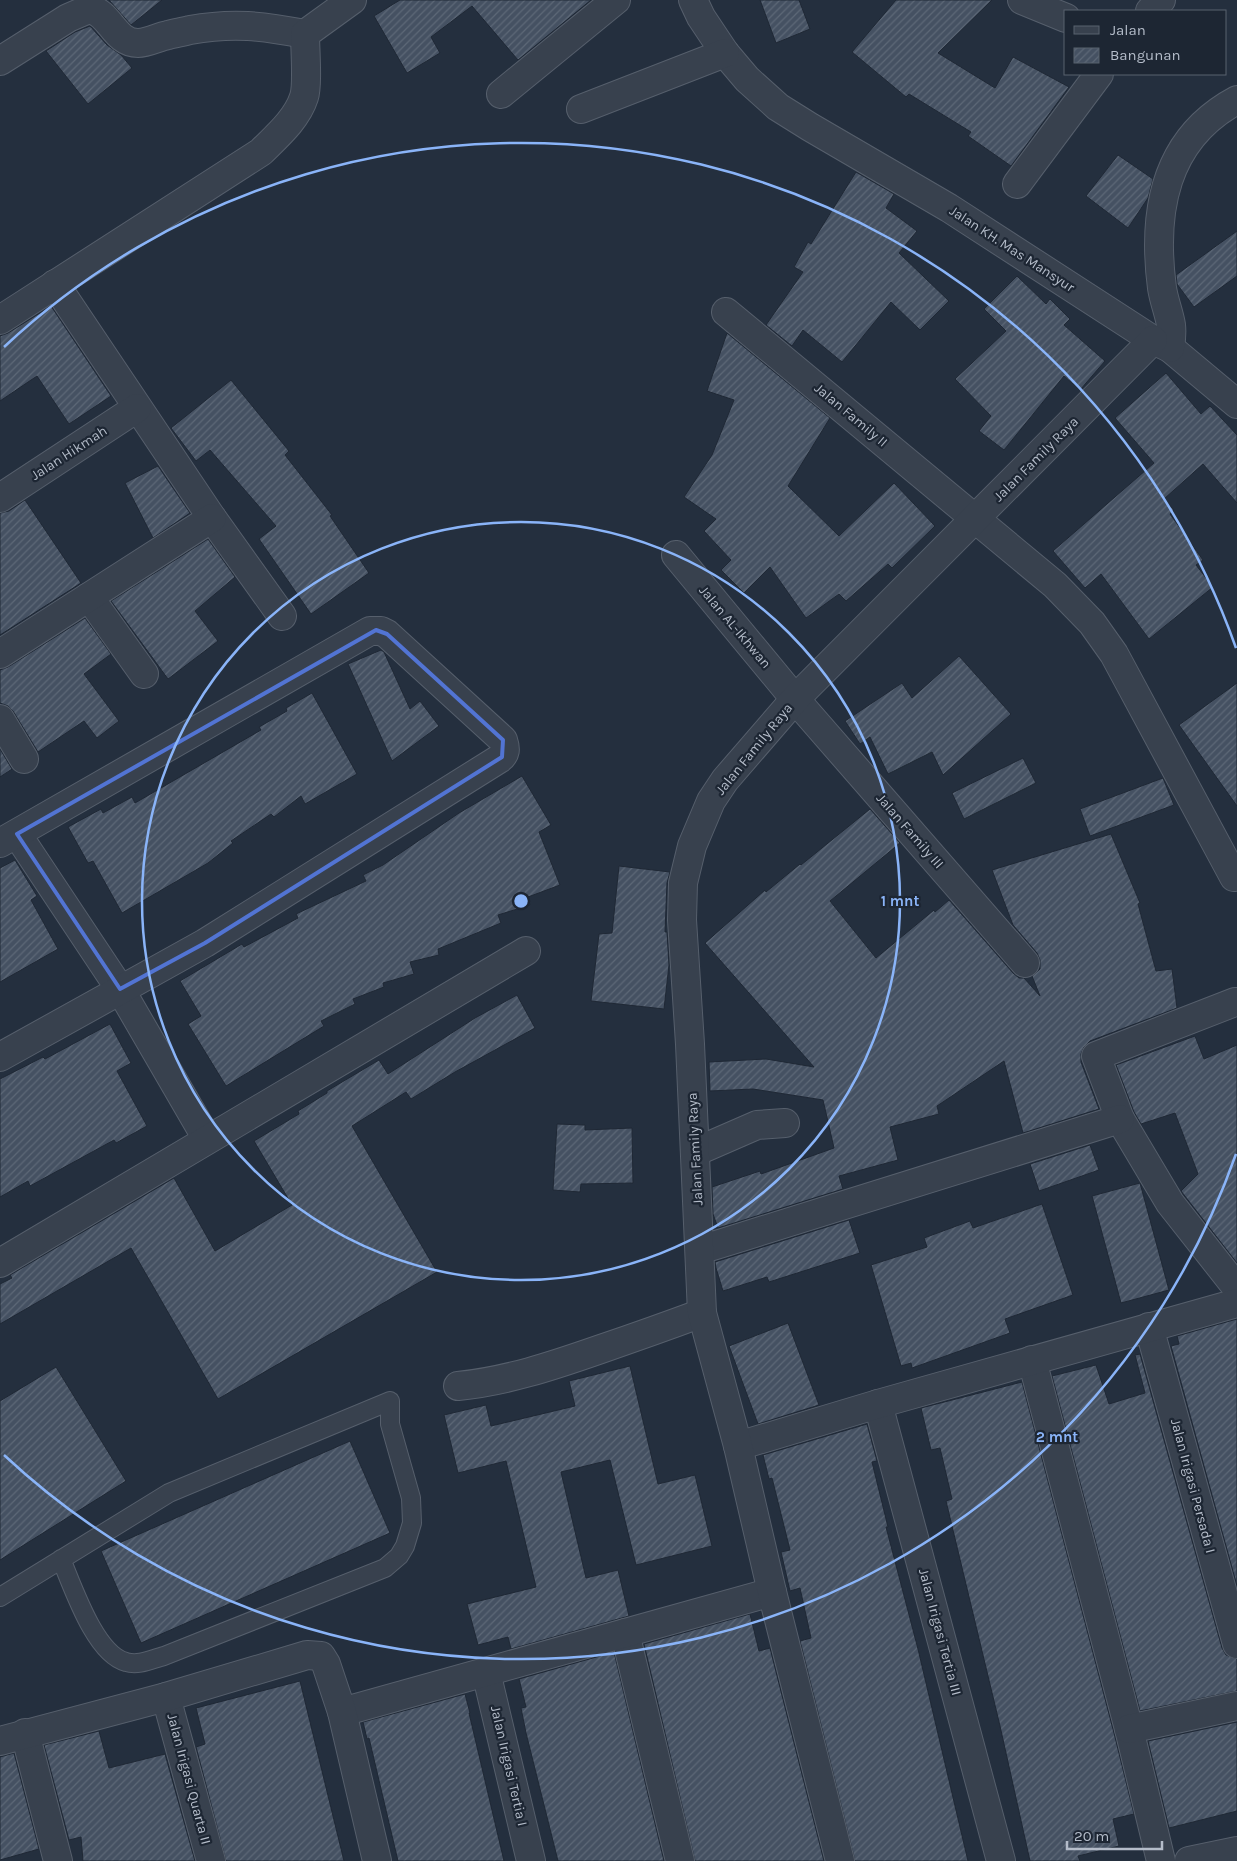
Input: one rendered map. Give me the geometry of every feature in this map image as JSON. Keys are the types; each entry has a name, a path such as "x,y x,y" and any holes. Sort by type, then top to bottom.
{"street":[{"path":"0,61 68,18 89,9 99,12 116,33 128,42 147,42 169,34 216,26 263,26 305,34 352,0"},
{"path":"501,94 616,0"},
{"name":"Jalan KH. Mas Mansyur","path":"693,0 701,17 725,53 770,100 810,128 957,213 1162,344 1237,404"},
{"path":"1022,0 1064,17"},
{"path":"1151,10 1161,0"},
{"path":"0,320 261,152 281,133 296,114 305,95 305,34"},
{"path":"581,108 725,53"},
{"path":"1017,184 1098,75"},
{"path":"1162,344 1171,325 1163,289 1160,251 1163,196 1174,166 1190,137 1204,122 1237,100"},
{"path":"55,284 212,518 282,616"},
{"name":"Jalan Family II","path":"726,312 1055,585 1092,623 1114,654 1234,877"},
{"name":"Jalan Family Raya","path":"840,1861 772,1592 738,1446 702,1313 690,1044 682,920 683,883 692,846 712,801 725,780 795,699 977,519 1162,344"},
{"name":"Jalan Hikmah","path":"0,498 137,408"},
{"path":"0,654 212,518"},
{"name":"Jalan AL-Ikhwan","path":"676,555 795,699"},
{"path":"89,597 144,674"},
{"path":"0,1057 120,989 205,942 498,759 505,752 503,740 387,634 376,630 370,631 8,838 120,989 207,1139"},
{"name":"Jalan Family III","path":"795,699 1025,963"},
{"path":"0,719 24,759"},
{"path":"0,1263 526,951"},
{"path":"1236,1002 1096,1056 1120,1119 1170,1203 1237,1288"},
{"path":"700,1250 1120,1119"},
{"path":"695,1152 757,1125 785,1123"},
{"path":"738,1446 878,1404 1237,1303"},
{"path":"458,1386 511,1377 553,1365 702,1313"},
{"name":"Jalan Irigasi Persada I","path":"1149,1327 1237,1644"},
{"path":"1032,1360 1129,1729 1161,1861"},
{"name":"Jalan Irigasi Tertia III","path":"878,1404 1001,1861"},
{"path":"342,1712 772,1592"},
{"path":"625,1633 680,1861"},
{"path":"58,1861 12,1737 166,1697 307,1655 315,1655 321,1656 326,1664 342,1712 377,1861"},
{"name":"Jalan Irigasi Tertia I","path":"486,1672 531,1861"},
{"name":"Jalan Irigasi Quarta II","path":"166,1697 211,1861"},
{"path":"1129,1729 1237,1706"},
{"path":"1189,1861 1237,1851"}],"lane":[{"path":"0,1596 61,1559 170,1493 390,1400 390,1424 411,1498 412,1523 405,1546 399,1556 385,1568 164,1656 137,1664 125,1662 114,1657 105,1649 95,1635 61,1559"}],"highlighted area":[{"path":"376,630 387,634 503,740 502,757 205,943 120,989 17,834"}],"building":[{"path":"109,0 162,0 131,25"},
{"path":"400,0 591,0 518,60 472,6 431,37 440,53 407,73 374,16"},
{"path":"760,0 799,0 810,29 776,43"},
{"path":"896,0 992,0 938,53 995,88 1013,57 1069,87 1011,166 968,136 971,132 909,94 906,97 852,52"},
{"path":"90,26 132,68 88,104 46,51 75,32"},
{"path":"1118,155 1153,179 1148,198 1128,228 1086,196"},
{"path":"856,172 894,194 886,208 917,231 899,253 949,301 920,330 891,302 842,362 803,330 792,346 766,325 803,272 794,267 808,242 811,244"},
{"path":"1237,231 1237,276 1194,307 1177,284 1176,275"},
{"path":"1017,276 1046,304 1050,299 1070,319 1064,325 1105,361 1080,390 1064,376 1004,450 979,431 991,416 955,379 1006,331 984,309"},
{"path":"51,306 111,396 69,424 37,376 0,401 0,336"},
{"path":"727,333 830,418 788,486 839,536 894,483 935,526 892,568 888,564 846,601 839,594 806,618 770,567 744,593 721,570 731,560 704,531 716,519 684,497 712,455 734,400 707,391"},
{"path":"1166,373 1201,414 1210,406 1237,435 1237,503 1203,464 1164,499 1174,510 1170,514 1203,560 1196,565 1213,587 1149,639 1101,574 1085,588 1053,551 1154,463 1115,418"},
{"path":"231,380 289,451 285,455 332,515 330,516 369,573 311,614 259,539 276,526 210,450 196,461 171,428"},
{"path":"158,466 190,513 153,538 125,483"},
{"path":"25,500 81,583 0,635 0,513 9,511"},
{"path":"208,539 235,577 195,611 218,641 168,679 111,601"},
{"path":"85,618 111,654 84,674 119,721 97,738 84,721 38,752 13,711 8,706 0,703 0,670 8,667"},
{"path":"381,650 384,652 410,709 420,701 439,726 392,761 348,664"},
{"path":"959,656 1011,714 943,775 932,752 888,774 870,737 860,744 845,721 902,683 912,698"},
{"path":"1237,683 1237,806 1179,725"},
{"path":"312,693 357,774 305,804 301,796 274,817 271,814 231,841 233,843 208,863 122,913 93,861 88,863 68,827 101,809 103,813 132,797 135,803 261,730 259,727 287,711 286,708"},
{"path":"0,749 12,769 0,777"},
{"path":"1023,758 1036,783 964,819 952,793"},
{"path":"522,776 551,825 539,832 560,885 528,897 530,905 498,915 501,923 438,949 439,955 410,962 414,974 383,983 384,987 353,999 355,1004 321,1021 324,1026 226,1086 188,1024 201,1016 180,981 242,944 244,947 298,918 296,914 366,881 363,875 383,865 459,813"},
{"path":"1163,778 1174,805 1090,836 1080,809"},
{"path":"870,809 900,843 830,901 876,958 934,910 935,912 949,900 1013,973 1019,978 1024,978 1040,996 1032,976 1040,969 1040,960 1037,953 1013,925 992,870 1111,834 1140,903 1138,904 1156,971 1172,969 1177,1008 1090,1041 1084,1047 1081,1054 1081,1062 1099,1109 1023,1133 1004,1061 937,1106 939,1114 890,1127 898,1160 839,1176 843,1189 718,1228 713,1214 712,1187 760,1171 761,1174 834,1148 823,1100 753,1089 710,1091 709,1062 766,1059 814,1067 705,943 765,890 766,892"},
{"path":"15,860 37,896 31,900 58,949 0,982 0,868"},
{"path":"619,866 670,872 667,883 665,932 667,932 669,965 664,1009 591,1001 599,934 612,933"},
{"path":"517,995 535,1028 455,1072 411,1099 406,1092 352,1126 437,1272 218,1399 131,1248 0,1324 0,1284 12,1278 10,1275 174,1178 215,1251 292,1205 254,1141 299,1114 298,1111 327,1093 327,1091 379,1060 388,1074 475,1018"},
{"path":"110,1024 131,1063 117,1071 147,1126 116,1143 114,1140 30,1186 28,1181 0,1197 0,1079 43,1057 45,1059"},
{"path":"1195,1036 1204,1059 1237,1045 1237,1263 1181,1191 1198,1174 1175,1113 1141,1124 1134,1112 1116,1065"},
{"path":"557,1124 585,1125 585,1130 632,1128 633,1183 581,1184 580,1192 553,1190"},
{"path":"1090,1145 1099,1170 1039,1191 1030,1164"},
{"path":"1140,1183 1169,1290 1121,1303 1092,1196"},
{"path":"1042,1204 1073,1295 1005,1319 1010,1333 912,1368 911,1363 901,1366 871,1265 927,1247 924,1238 970,1221 973,1228"},
{"path":"849,1220 860,1253 769,1282 767,1277 723,1291 715,1262"},
{"path":"1237,1319 1237,1586 1171,1346 1179,1344 1177,1336"},
{"path":"788,1323 819,1405 758,1424 729,1346"},
{"path":"1140,1354 1222,1648 1226,1655 1237,1659 1237,1691 1140,1711 1052,1376 1096,1365 1109,1404 1145,1393 1135,1355"},
{"path":"630,1366 658,1484 695,1475 712,1546 636,1565 610,1460 561,1472 586,1578 618,1570 629,1616 511,1649 508,1637 478,1645 467,1604 536,1587 506,1461 458,1473 444,1415 486,1405 491,1426 575,1406 569,1381"},
{"path":"56,1367 126,1481 0,1560 0,1401"},
{"path":"1022,1382 1134,1814 1113,1819 1119,1846 1078,1856 1080,1861 1030,1861 946,1501 952,1499 940,1448 931,1450 921,1408"},
{"path":"867,1424 877,1461 872,1462 888,1527 886,1527 918,1649 968,1861 855,1861 800,1641 811,1638 800,1588 790,1591 781,1552 790,1550 772,1478 769,1479 763,1455"},
{"path":"350,1441 390,1533 141,1643 101,1551"},
{"path":"750,1614 759,1651 770,1648 824,1861 695,1861 644,1644"},
{"path":"614,1652 664,1861 558,1861 526,1733 521,1708 526,1707 519,1679"},
{"path":"300,1681 344,1861 226,1861 196,1747 205,1744 196,1708"},
{"path":"465,1694 504,1861 398,1861 369,1738 367,1739 363,1722"},
{"path":"1237,1722 1237,1811 1169,1828 1148,1741"},
{"path":"99,1731 109,1768 165,1754 195,1861 83,1861 81,1837 69,1840 44,1745"},
{"path":"14,1753 39,1849 0,1860 0,1757"}]}
